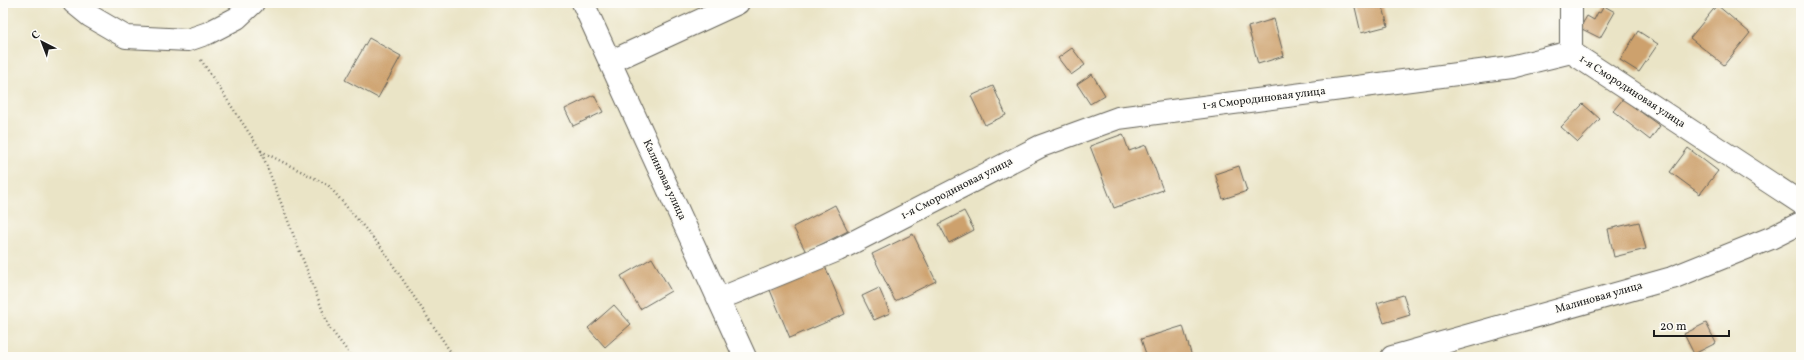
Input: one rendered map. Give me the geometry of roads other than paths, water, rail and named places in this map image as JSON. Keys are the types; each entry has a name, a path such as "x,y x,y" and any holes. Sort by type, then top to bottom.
{"street":[{"path":"74,3 90,16 126,37 188,40 208,33 237,18 253,3"},
{"name":"Калиновая улица","path":"583,3 745,357"},
{"path":"610,62 738,3"},
{"path":"1571,3 1571,52"},
{"name":"1-я Смородиновая улица","path":"719,299 838,250 1041,146 1118,118 1512,67 1571,52 1801,203"},
{"name":"Малиновая улица","path":"1392,357 1672,278 1771,238 1801,223"}]}
